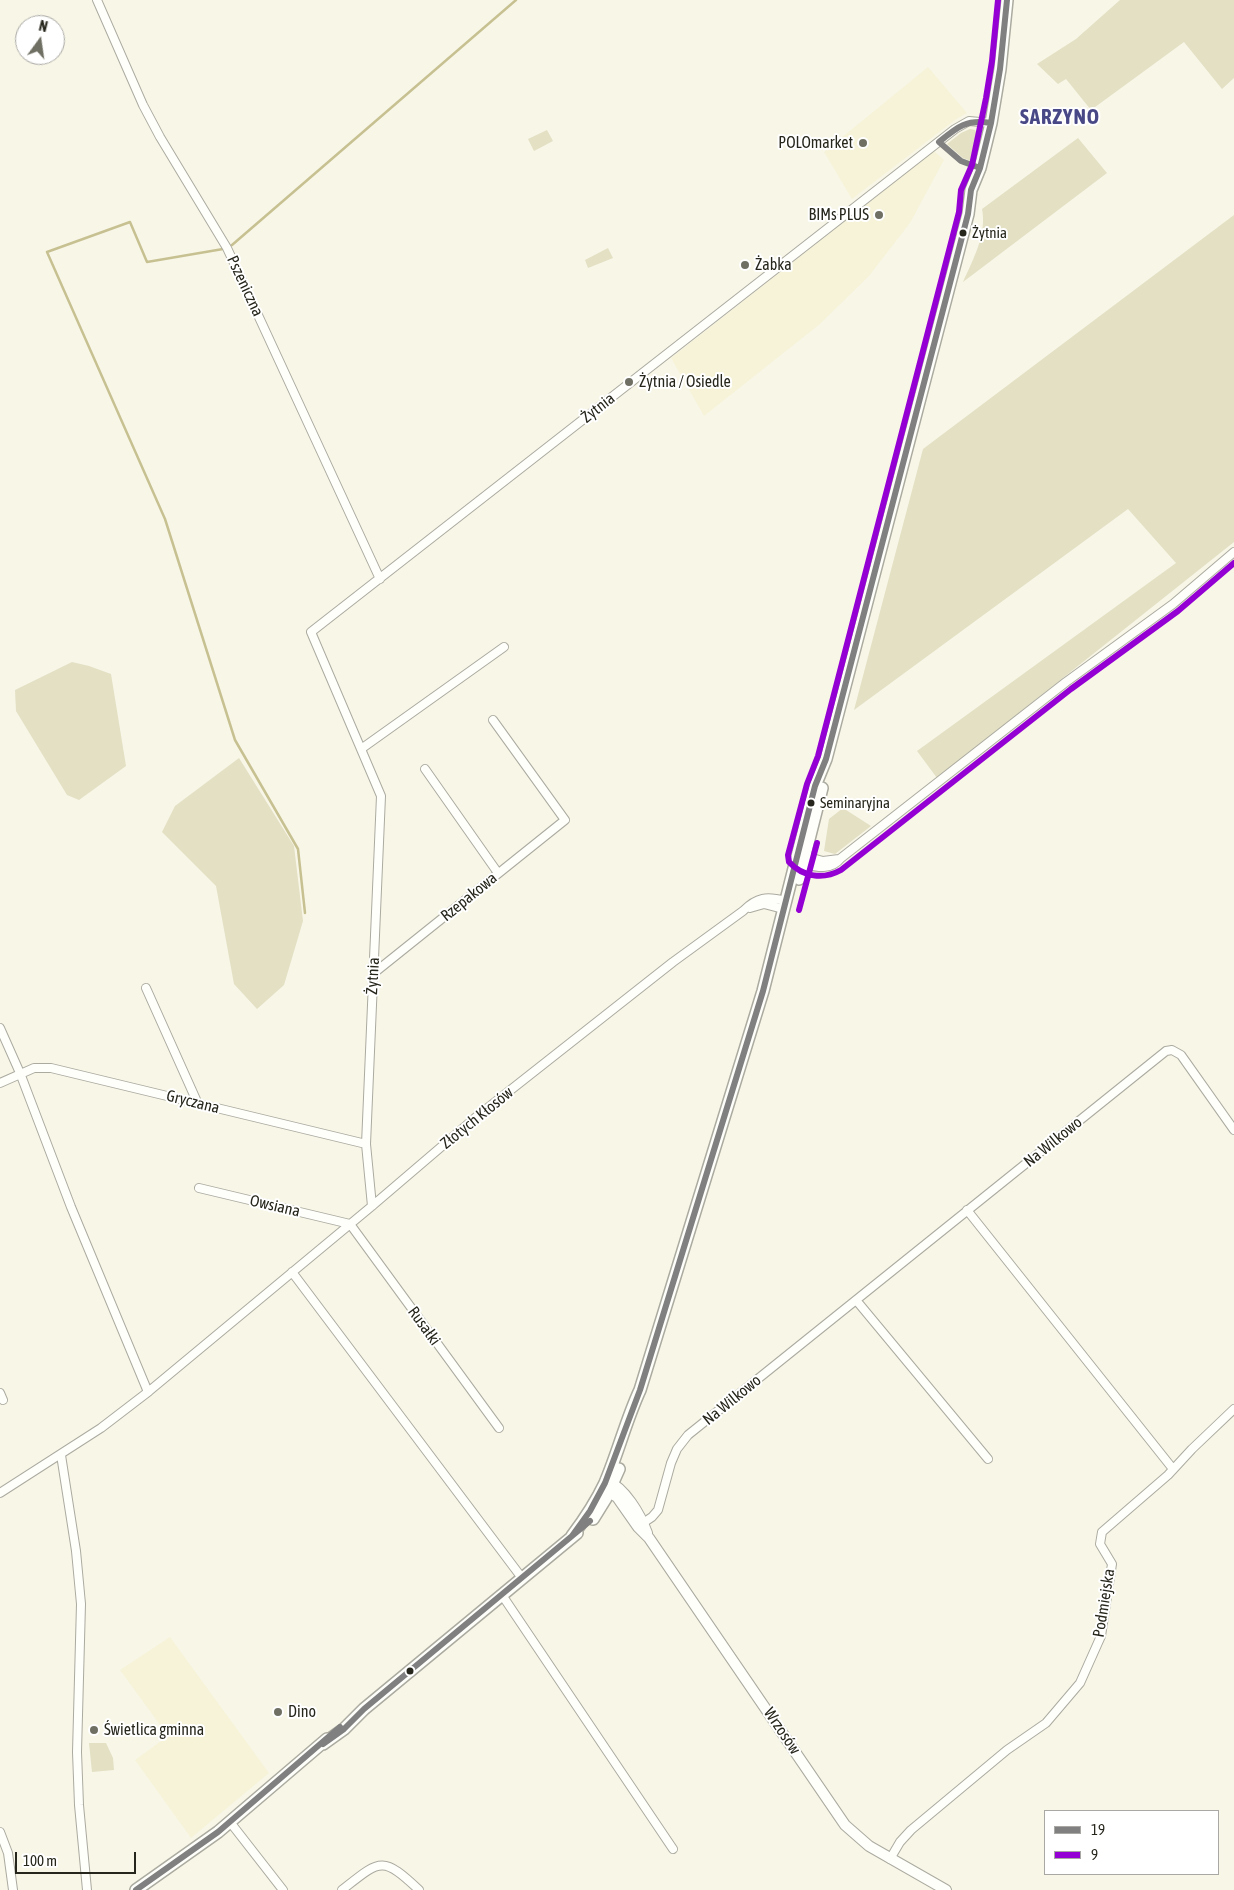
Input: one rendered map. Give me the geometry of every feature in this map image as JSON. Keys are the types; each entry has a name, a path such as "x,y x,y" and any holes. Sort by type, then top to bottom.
{"main road":[{"path":"136,1890 211,1838 342,1726 572,1536 608,1486 630,1411 640,1390 765,986 786,906 801,859 815,786 826,759 968,214 970,192 980,168 991,123 1000,69 1006,0"}],"street":[{"name":"Pszeniczna","path":"97,0 143,105 160,137 227,248 380,579"},
{"name":"Żytnia","path":"372,1206 366,1144 382,796 311,632 955,129 969,121 991,123"},
{"path":"801,859 826,861 840,858 1066,682 1174,604 1234,552"},
{"path":"361,749 504,647"},
{"name":"Rzepakowa","path":"374,973 565,820 493,720"},
{"path":"425,769 498,873"},
{"name":"Złotych Kłosów","path":"0,1493 101,1428 148,1392 482,1112 751,903 761,898 772,898 786,906"},
{"path":"146,988 198,1104"},
{"path":"0,1028 20,1074 71,1207 148,1392"},
{"name":"Na Wilkowo","path":"643,1523 658,1510 677,1449 688,1435 1166,1051 1172,1050 1180,1055 1234,1130"},
{"name":"Gryczana","path":"0,1082 34,1068 50,1068 366,1144"},
{"name":"Owsiana","path":"199,1188 350,1224"},
{"path":"967,1210 1174,1469"},
{"name":"Rusałki","path":"350,1224 499,1428"},
{"path":"292,1272 522,1578"},
{"path":"856,1300 988,1459"},
{"name":"Podmiejska","path":"890,1859 900,1842 911,1830 1007,1750 1046,1723 1080,1683 1101,1636 1112,1564 1100,1544 1102,1532 1174,1469 1234,1409"},
{"path":"61,1455 76,1551 81,1604 77,1752 79,1805 87,1890"},
{"name":"Wrzosów","path":"608,1486 621,1489 643,1523 649,1538"},
{"name":"Wrzosów","path":"608,1486 638,1527 649,1538 845,1824 869,1846 946,1890"},
{"path":"502,1595 673,1849"},
{"path":"230,1822 283,1890"},
{"path":"0,1832 8,1853 13,1890"},
{"path":"342,1890 376,1866 388,1865 399,1871 419,1890"}],"shaded area":[{"path":"1120,0 1234,0 1234,78 1222,89 1184,42 1091,110 1066,79 1058,84 1037,64 1076,39"},
{"path":"928,67 967,113 955,120 852,199 824,152"},
{"path":"970,129 975,130 979,136 974,162 963,158 947,144 961,133"},
{"path":"547,130 553,141 534,151 528,139"},
{"path":"1078,138 1107,173 963,282 981,237 983,228 982,209"},
{"path":"934,151 944,160 910,223 869,276 820,324 704,416 671,358"},
{"path":"1234,215 1234,542 937,778 917,751 1176,563 1128,509 854,710 923,449"},
{"path":"608,248 613,258 588,268 585,260"},
{"path":"72,662 111,674 126,766 79,800 67,795 16,711 15,690"},
{"path":"239,758 294,846 303,921 284,985 257,1009 234,984 216,886 162,832 175,806"},
{"path":"843,808 871,826 835,854 824,851 829,819"},
{"path":"170,1637 269,1773 191,1838 135,1760 168,1736 120,1670"},
{"path":"89,1743 106,1743 113,1758 114,1770 92,1772"}],"waterway":[{"path":"232,245 516,0"},
{"path":"223,249 147,262 130,222 47,252 165,519 235,740 298,849 305,913"}],"transit line":[{"name":"9","path":"998,0 992,61 972,165 961,190 959,212 818,756 807,784 788,855 789,862 807,874 820,876 841,870 1071,689 1178,611 1234,563"},
{"name":"19","path":"572,1536 590,1511 605,1483 640,1390 763,991 815,786 826,759 968,214 971,190 980,168 991,123 1000,69 1007,0"},
{"name":"19","path":"980,168 961,161 939,142 962,125 975,122 991,123"},
{"name":"9","path":"799,910 817,843"},
{"name":"19","path":"323,1744 344,1729 364,1709 590,1521"},
{"name":"19","path":"136,1890 218,1832 340,1727"}],"place":[{"name":"POLOmarket","path":"863,143"},
{"name":"BIMs PLUS","path":"879,215"},
{"name":"Żytnia","path":"963,233"},
{"name":"Żabka","path":"745,265"},
{"name":"Żytnia / Osiedle","path":"629,382"},
{"name":"Seminaryjna","path":"811,803"},
{"name":"Dino","path":"278,1712"},
{"name":"Świetlica gminna","path":"94,1730"}],"district":[{"name":"SARZYNO","path":"1060,117"}]}
